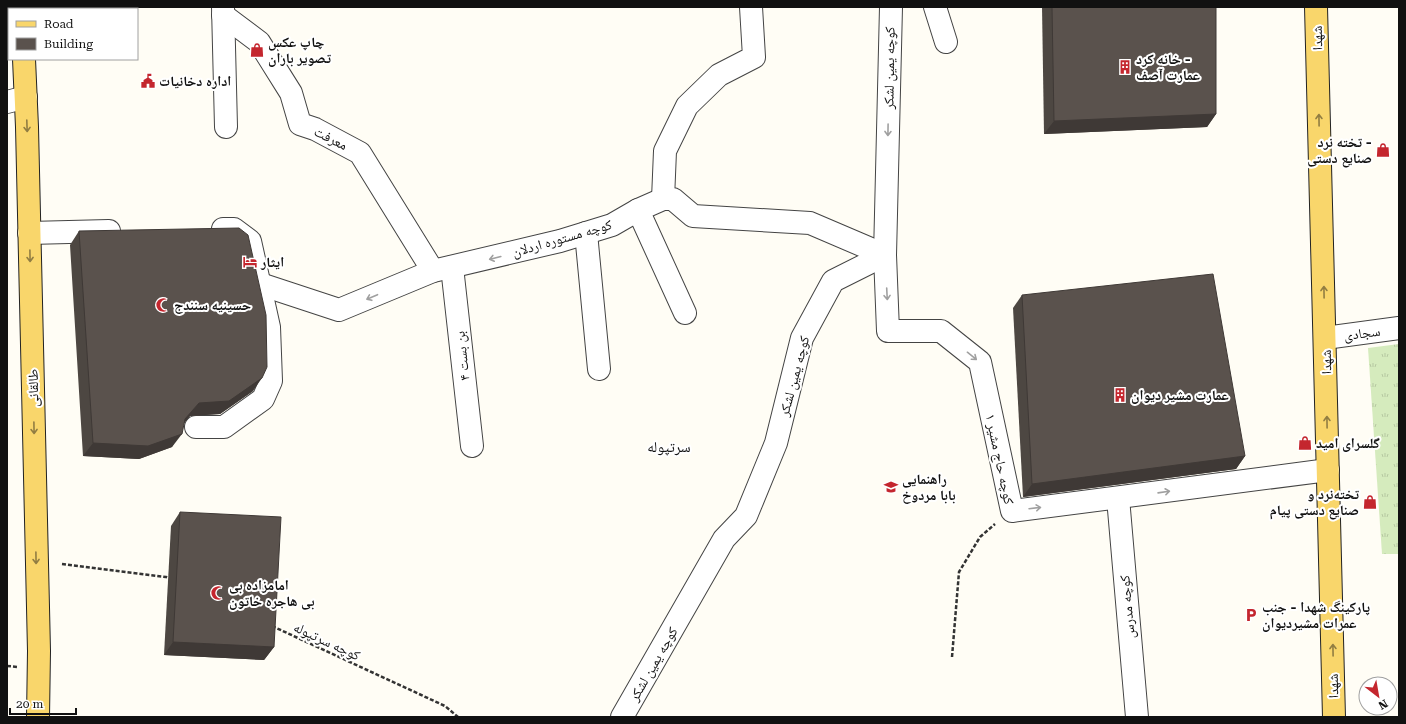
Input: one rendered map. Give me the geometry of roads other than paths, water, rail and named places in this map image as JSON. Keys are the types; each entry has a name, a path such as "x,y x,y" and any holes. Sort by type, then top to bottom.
{"main road":[{"name":"شهدا","path":"1316,7 1334,717"},
{"name":"طالقانی","path":"24,60 16,99 29,233 38,644 38,716"}],"street":[{"path":"751,7 754,57 719,76 687,106 665,151 663,199 673,198 693,216 810,223 885,255"},
{"name":"کوچه یمین لشکر","path":"622,717 724,539 746,516 776,443 802,338 833,281 885,255 891,7"},
{"path":"935,7 946,42"},
{"path":"223,11 226,127"},
{"name":"معرفت","path":"223,11 259,42 291,93 300,124 315,129 360,153 442,269"},
{"name":"کوچه مستوره اردلان","path":"260,284 339,310 442,269 486,260 612,226 638,210 663,199"},
{"path":"638,210 685,313"},
{"path":"196,427 224,427 263,398 271,381 269,327 250,241 234,229 203,230"},
{"path":"29,233 126,231"},
{"path":"586,234 599,368"},
{"name":"کوچه حاج مشیر ۱","path":"885,255 888,331 942,331 980,362 1012,512 1328,470"},
{"name":"بن بست ۴","path":"442,269 472,446"},
{"name":"سجادی","path":"1325,338 1399,328"},
{"name":"کوچه مدرس","path":"1118,498 1137,717"}],"place":[{"name":"چاپ عکس تصویر باران","path":"257,50"},
{"name":"خانه کرد - عمارت آصف","path":"1125,67"},
{"name":"اداره دخانیات","path":"148,81"},
{"name":"تخته نرد - صنایع دستی","path":"1383,150"},
{"name":"ایثار","path":"250,262"},
{"name":"حسینیه سنندج","path":"163,305"},
{"name":"عمارت مشیر دیوان","path":"1120,395"},
{"name":"گلسرای امید","path":"1305,443"},
{"name":"راهنمایی بابا مردوخ","path":"891,487"},
{"name":"تخته‌نرد و صنایع دستی پیام","path":"1370,502"},
{"name":"امامزاده بی بی هاجره خاتون","path":"218,593"},
{"name":"پارکینگ شهدا - جنب عمرات مشیردیوان","path":"1251,615"}],"district":[{"name":"سرتپوله","path":"669,447"}]}
